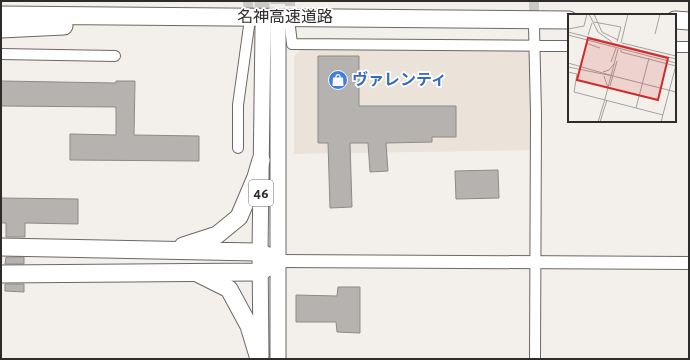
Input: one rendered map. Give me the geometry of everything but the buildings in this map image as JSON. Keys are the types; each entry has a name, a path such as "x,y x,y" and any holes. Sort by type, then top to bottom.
{"highway":[{"name":"名神高速道路","path":"1,15 254,23 568,20"},
{"path":"676,20 689,21"},
{"path":"1,29 254,23"},
{"path":"170,250 217,235 239,217 256,177 261,160"},
{"path":"1,247 260,252 278,261"},
{"path":"1,274 260,272 278,261"},
{"path":"196,272 229,289 248,326 260,359"}],"main road":[{"name":"46","path":"254,23 261,160 260,359"},
{"name":"46","path":"278,359 278,261 284,27"}],"street":[{"path":"238,148 238,105 254,23"},
{"path":"284,27 292,44 568,46"},
{"path":"534,27 535,359"},
{"path":"676,47 689,47"},
{"path":"1,54 115,56"},
{"path":"278,261 689,263"}],"shaded area":[{"path":"303,48 532,51 533,150 294,154 294,56"}],"tunnel":[{"path":"248,1 249,21"},
{"path":"262,1 263,27"},
{"path":"278,1 278,27"},
{"path":"290,1 290,21"},
{"path":"534,1 534,25"}],"place":[{"name":"ヴァレンティ","path":"338,80"}]}
